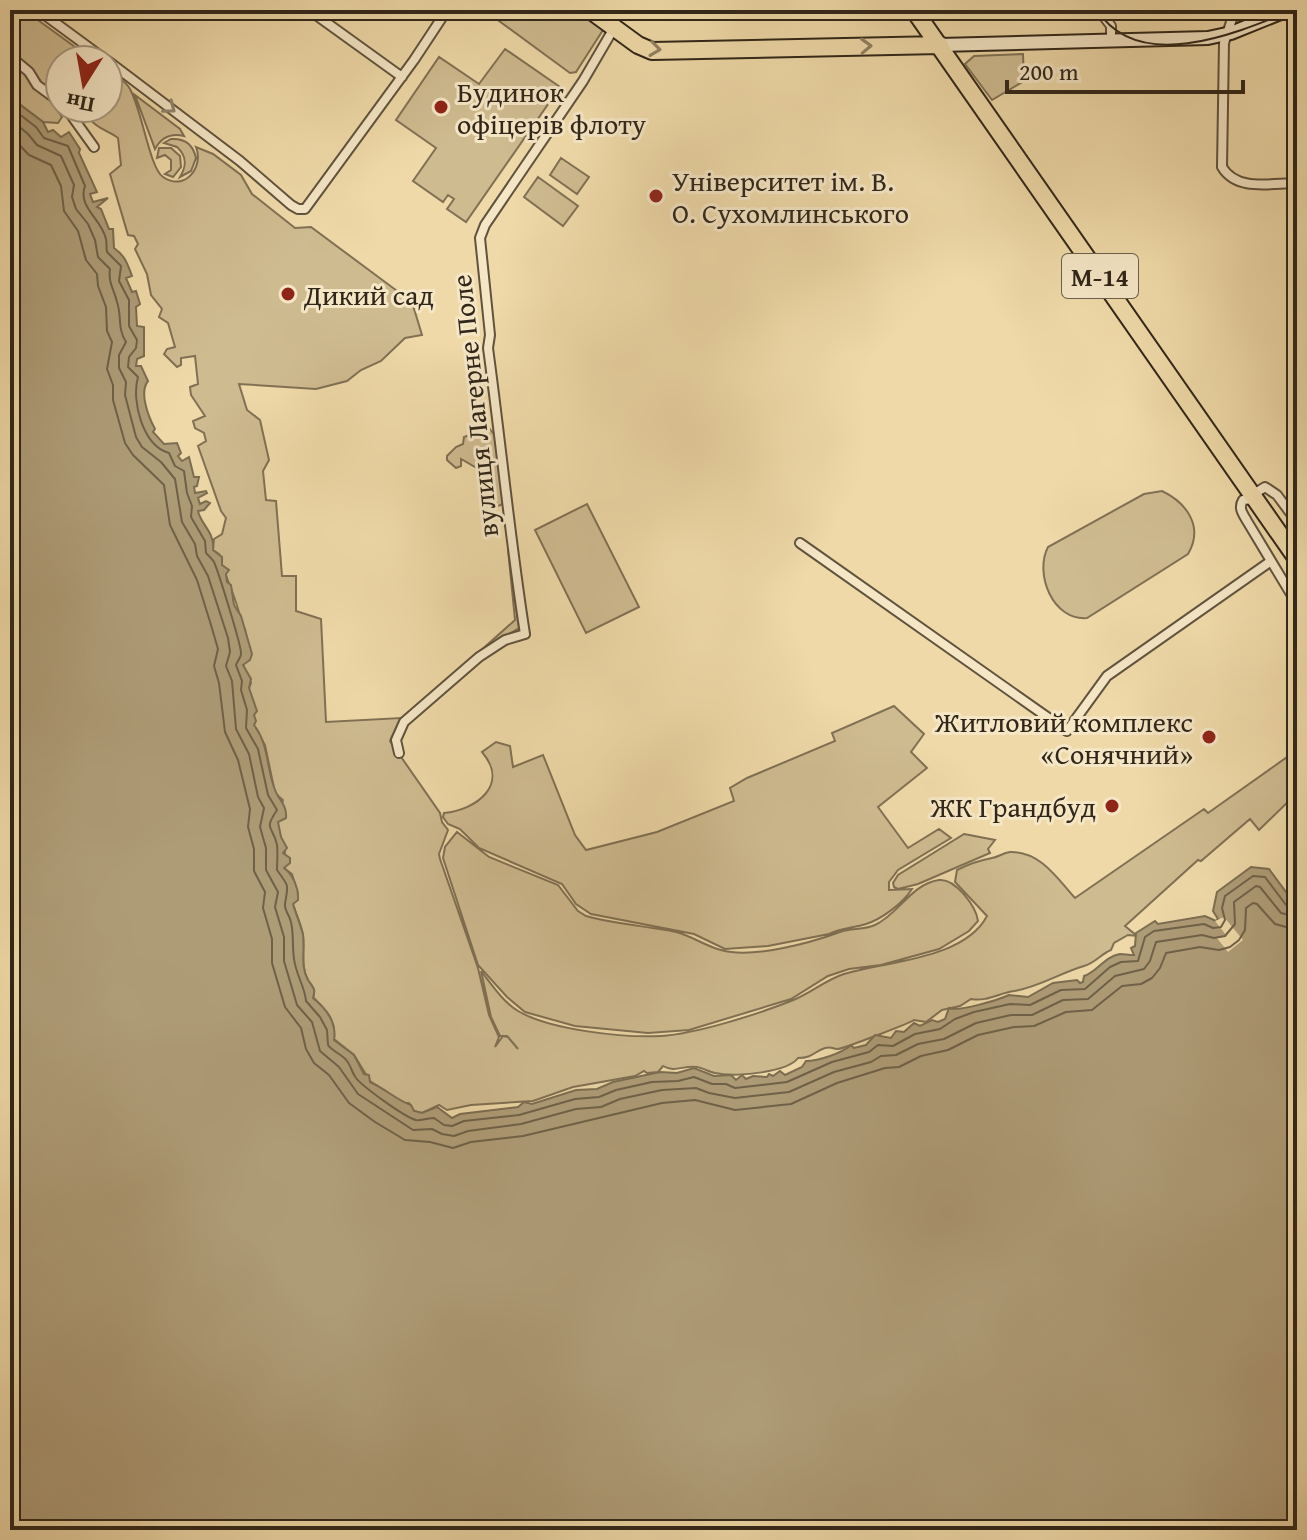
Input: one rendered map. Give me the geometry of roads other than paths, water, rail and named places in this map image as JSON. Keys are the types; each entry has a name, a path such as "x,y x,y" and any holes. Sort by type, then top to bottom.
{"highway":[{"path":"590,10 652,51 940,45"},
{"name":"М-14","path":"914,10 1297,559"}],"street":[{"path":"38,10 84,44"},
{"path":"309,10 402,77"},
{"path":"124,74 240,161 291,205 305,209 447,10"},
{"path":"1099,10 1111,26 1111,42"},
{"path":"1235,10 1223,52 1222,167 1226,174 1243,184 1297,183"},
{"path":"940,45 1187,40 1227,34 1288,10"},
{"name":"вулиця Лагерне Поле","path":"399,753 396,740 404,722 479,657 505,640 525,634 488,348 490,335 480,238 485,225 583,81 614,28"},
{"path":"10,56 44,90"},
{"path":"77,124 94,147"},
{"path":"1297,522 1271,489 1261,488 1254,499 1243,500 1240,508 1297,604"},
{"path":"800,543 1067,731 1107,676 1271,561"}],"water":[{"path":"10,97 43,122 48,132 53,130 61,137 69,132 80,149 79,153 97,192 90,194 93,202 108,198 97,207 101,209 109,229 113,229 114,248 127,264 132,276 126,278 132,292 136,291 140,304 136,307 137,326 144,327 144,356 137,359 136,366 141,366 148,381 144,398 155,429 153,432 164,444 177,443 181,453 178,456 182,461 189,457 194,477 199,477 194,487 195,493 207,493 198,498 200,504 210,503 204,510 198,511 212,538 213,550 222,557 222,565 229,570 227,582 231,585 234,605 241,616 252,654 243,665 251,679 249,688 257,711 254,725 265,748 275,790 285,809 286,818 278,822 287,848 283,853 290,858 290,863 284,868 293,878 298,891 298,900 293,904 303,935 304,969 314,990 313,998 332,1021 334,1040 354,1055 364,1074 369,1075 370,1082 411,1105 414,1111 422,1113 437,1107 452,1118 460,1114 518,1107 524,1102 532,1104 576,1090 597,1089 613,1082 660,1072 677,1073 694,1068 714,1076 731,1075 736,1080 742,1075 746,1079 767,1077 780,1071 785,1075 802,1067 806,1061 830,1056 851,1045 854,1048 866,1045 875,1035 891,1038 896,1031 904,1032 914,1023 920,1026 932,1020 938,1022 945,1019 949,1008 969,1007 1009,995 1028,997 1053,983 1083,982 1084,976 1110,958 1120,954 1134,955 1131,948 1135,946 1136,933 1155,921 1158,924 1205,916 1216,921 1218,919 1213,911 1217,892 1251,867 1269,869 1292,900 1297,898 1297,1530 10,1530"}],"tram line":[{"path":"1097,10 1115,30 1137,41 1163,45 1217,37 1293,10"}],"place":[{"name":"Будинок офіцерів флоту","path":"441,107"},
{"name":"Університет ім. В. О. Сухомлинського","path":"656,196"},
{"name":"Дикий сад","path":"288,294"},
{"name":"Житловий комплекс «Сонячний»","path":"1209,737"},
{"name":"ЖК Грандбуд","path":"1112,806"}]}
